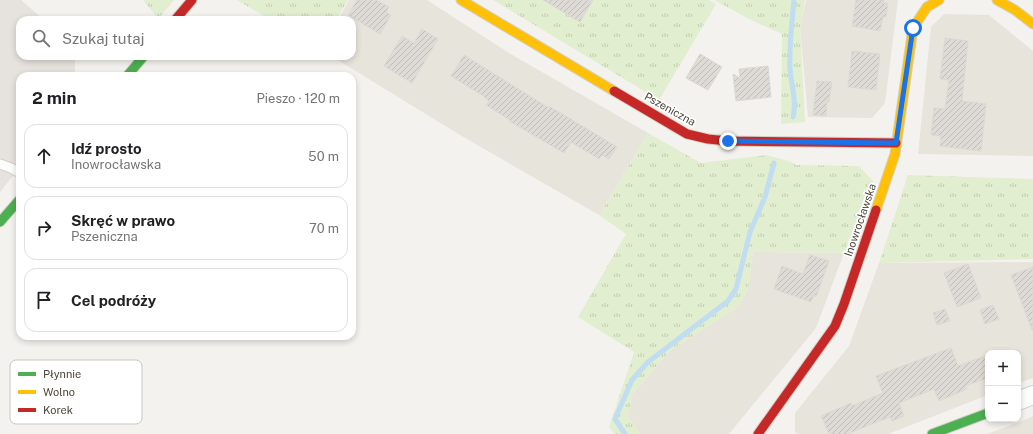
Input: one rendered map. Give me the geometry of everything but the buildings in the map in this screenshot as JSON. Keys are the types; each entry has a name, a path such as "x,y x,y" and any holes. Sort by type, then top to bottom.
{"street":[{"path":"178,16 192,0"},
{"name":"Pszeniczna","path":"461,0 687,134 708,139 728,141 896,143"},
{"name":"Inowrocławska","path":"765,432 835,326 844,304 895,154 913,28 928,7 939,0"},
{"path":"998,0 1015,10 1033,24"},
{"path":"130,72 141,60"},
{"path":"0,222 16,204"},
{"path":"1021,400 1033,395"},
{"path":"932,434 985,414"}],"lane":[{"path":"0,164 16,171"}],"shaded area":[{"path":"0,0 21,0 39,16 16,16 16,60 75,60 75,72 16,72 16,172 0,192"},
{"path":"349,0 427,0 509,53 648,133 599,215 460,135 338,60 356,60 356,16 340,16"},
{"path":"806,0 898,0 885,103 872,118 808,117 800,27"},
{"path":"944,14 989,15 1033,51 1033,156 918,154 931,27"},
{"path":"753,252 844,253 816,328 729,434 640,434 628,417 632,394 671,350 738,307 748,289"},
{"path":"1033,262 1033,378 1021,382 1021,350 985,350 985,396 888,434 799,434 795,432 795,413 849,346 879,263"},
{"path":"1033,416 1033,434 987,434 1021,422"}],"green space":[{"path":"143,0 174,0 161,16 156,16"},
{"path":"237,0 348,0 338,16 264,16"},
{"path":"493,0 709,0 716,4 659,100"},
{"path":"714,0 805,0 800,27 805,122 781,124 782,34 753,21"},
{"path":"648,133 701,163 766,155 789,161 796,165 859,166 873,181 844,253 753,252 748,289 738,307 671,350 632,394 628,417 640,434 614,434 609,427 634,352 578,317 626,234 599,215"},
{"path":"908,175 1033,179 1033,259 879,263"}],"waterway":[{"path":"793,117 794,99 790,59 794,0"},
{"path":"625,434 615,419 632,380 648,362 728,301 736,289 750,232 765,197 774,163"}],"traffic: fast":[{"path":"130,72 141,60"},
{"path":"0,222 16,204"},
{"path":"932,434 985,414"}],"traffic: slow":[{"path":"461,0 614,91"},
{"path":"876,210 895,154 913,28 927,7 939,0"},
{"path":"997,0 1015,10 1033,24"}],"traffic: jam":[{"path":"178,16 192,0"},
{"path":"614,91 687,134 708,139 728,141 896,143"},
{"path":"758,434 835,326 876,210"}],"route":[{"path":"728,141 896,143 913,28"}]}
